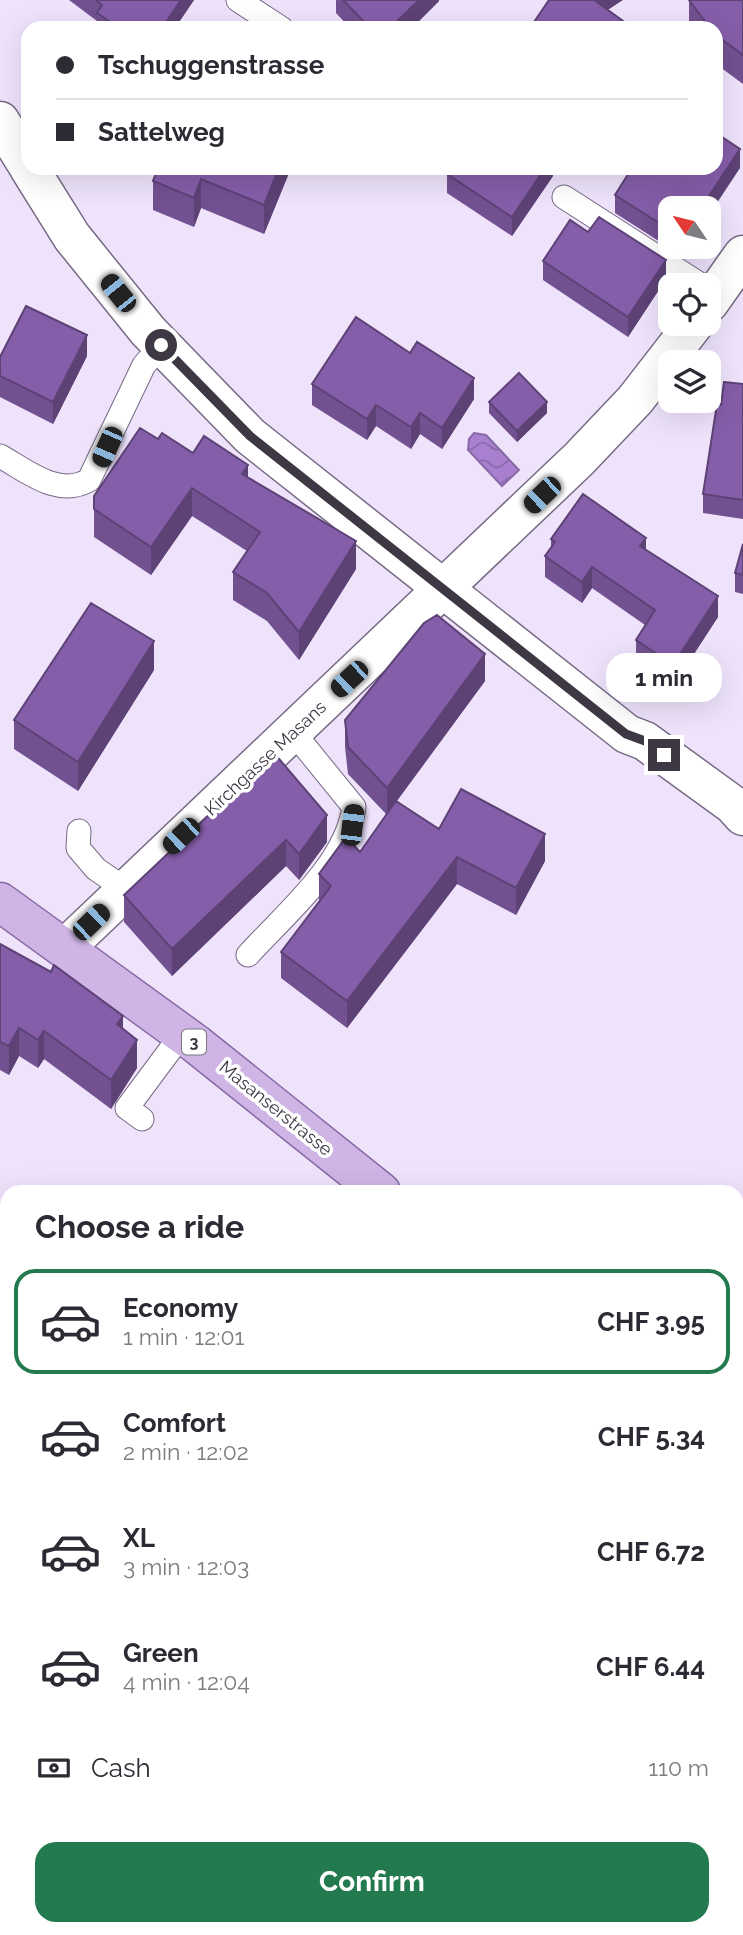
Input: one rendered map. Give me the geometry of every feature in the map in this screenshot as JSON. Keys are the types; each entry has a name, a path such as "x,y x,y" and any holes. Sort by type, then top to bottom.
{"main road":[{"name":"Masanserstrasse","path":"0,902 182,1034 372,1185"}],"street":[{"path":"0,121 21,154"},
{"path":"34,175 72,237 161,345 250,436 626,734 645,741 733,805 743,817"},
{"name":"Kirchgasse Masans","path":"721,280 743,255"},
{"name":"Kirchgasse Masans","path":"65,948 444,589 635,400 679,336"}],"lane":[{"path":"238,0 270,21"},
{"path":"564,197 669,273"},
{"path":"0,456 49,484 73,486 89,480 145,365 161,345"},
{"path":"248,956 330,865 352,825 354,807 293,732"},
{"path":"79,831 78,848 96,869 125,889"},
{"path":"142,1119 127,1108 182,1034"}],"water":[{"path":"474,433 486,435 519,470 502,486 468,450 469,439"}],"building":[{"path":"96,0 181,0 167,21 109,21 97,13 102,5"},
{"path":"343,0 419,0 397,21 363,21"},
{"path":"549,0 594,0 623,21 535,21"},
{"path":"689,0 743,0 743,55 723,40 723,21 705,21"},
{"path":"723,138 740,149 723,175"},
{"path":"155,175 276,175 264,205 201,179 194,198 153,181"},
{"path":"449,175 540,175 512,217"},
{"path":"628,175 723,175 709,196 658,196 658,222 615,195"},
{"path":"599,217 658,255 658,259 666,260 628,317 543,261 570,220 588,232"},
{"path":"26,306 87,335 53,402 0,376 0,357"},
{"path":"356,317 410,353 417,342 474,378 442,428 420,413 411,427 376,405 367,419 312,384"},
{"path":"519,373 547,402 517,431 489,402"},
{"path":"724,382 743,384 743,500 703,494 716,413 721,413"},
{"path":"140,428 158,439 162,433 193,453 204,436 248,465 242,474 356,541 299,632 267,593 233,572 260,532 192,488 151,547 94,509 94,496"},
{"path":"583,494 646,538 640,546 718,596 673,665 636,640 655,610 592,567 582,582 545,556 555,542 551,539"},
{"path":"743,544 743,575 735,573"},
{"path":"91,603 154,641 78,762 14,720"},
{"path":"437,615 485,654 387,788 348,747 345,720 424,623"},
{"path":"274,753 327,815 299,854 286,840 172,949 124,895"},
{"path":"461,789 545,834 516,888 457,857 347,1001 281,952 331,886 319,874 346,837 360,852 396,801 439,829"},
{"path":"0,944 51,972 54,965 123,1016 117,1024 137,1040 111,1080 44,1031 38,1040 19,1028 9,1046 0,1042"}],"route":[{"path":"161,345 250,436 626,734 645,741 664,755"}]}
